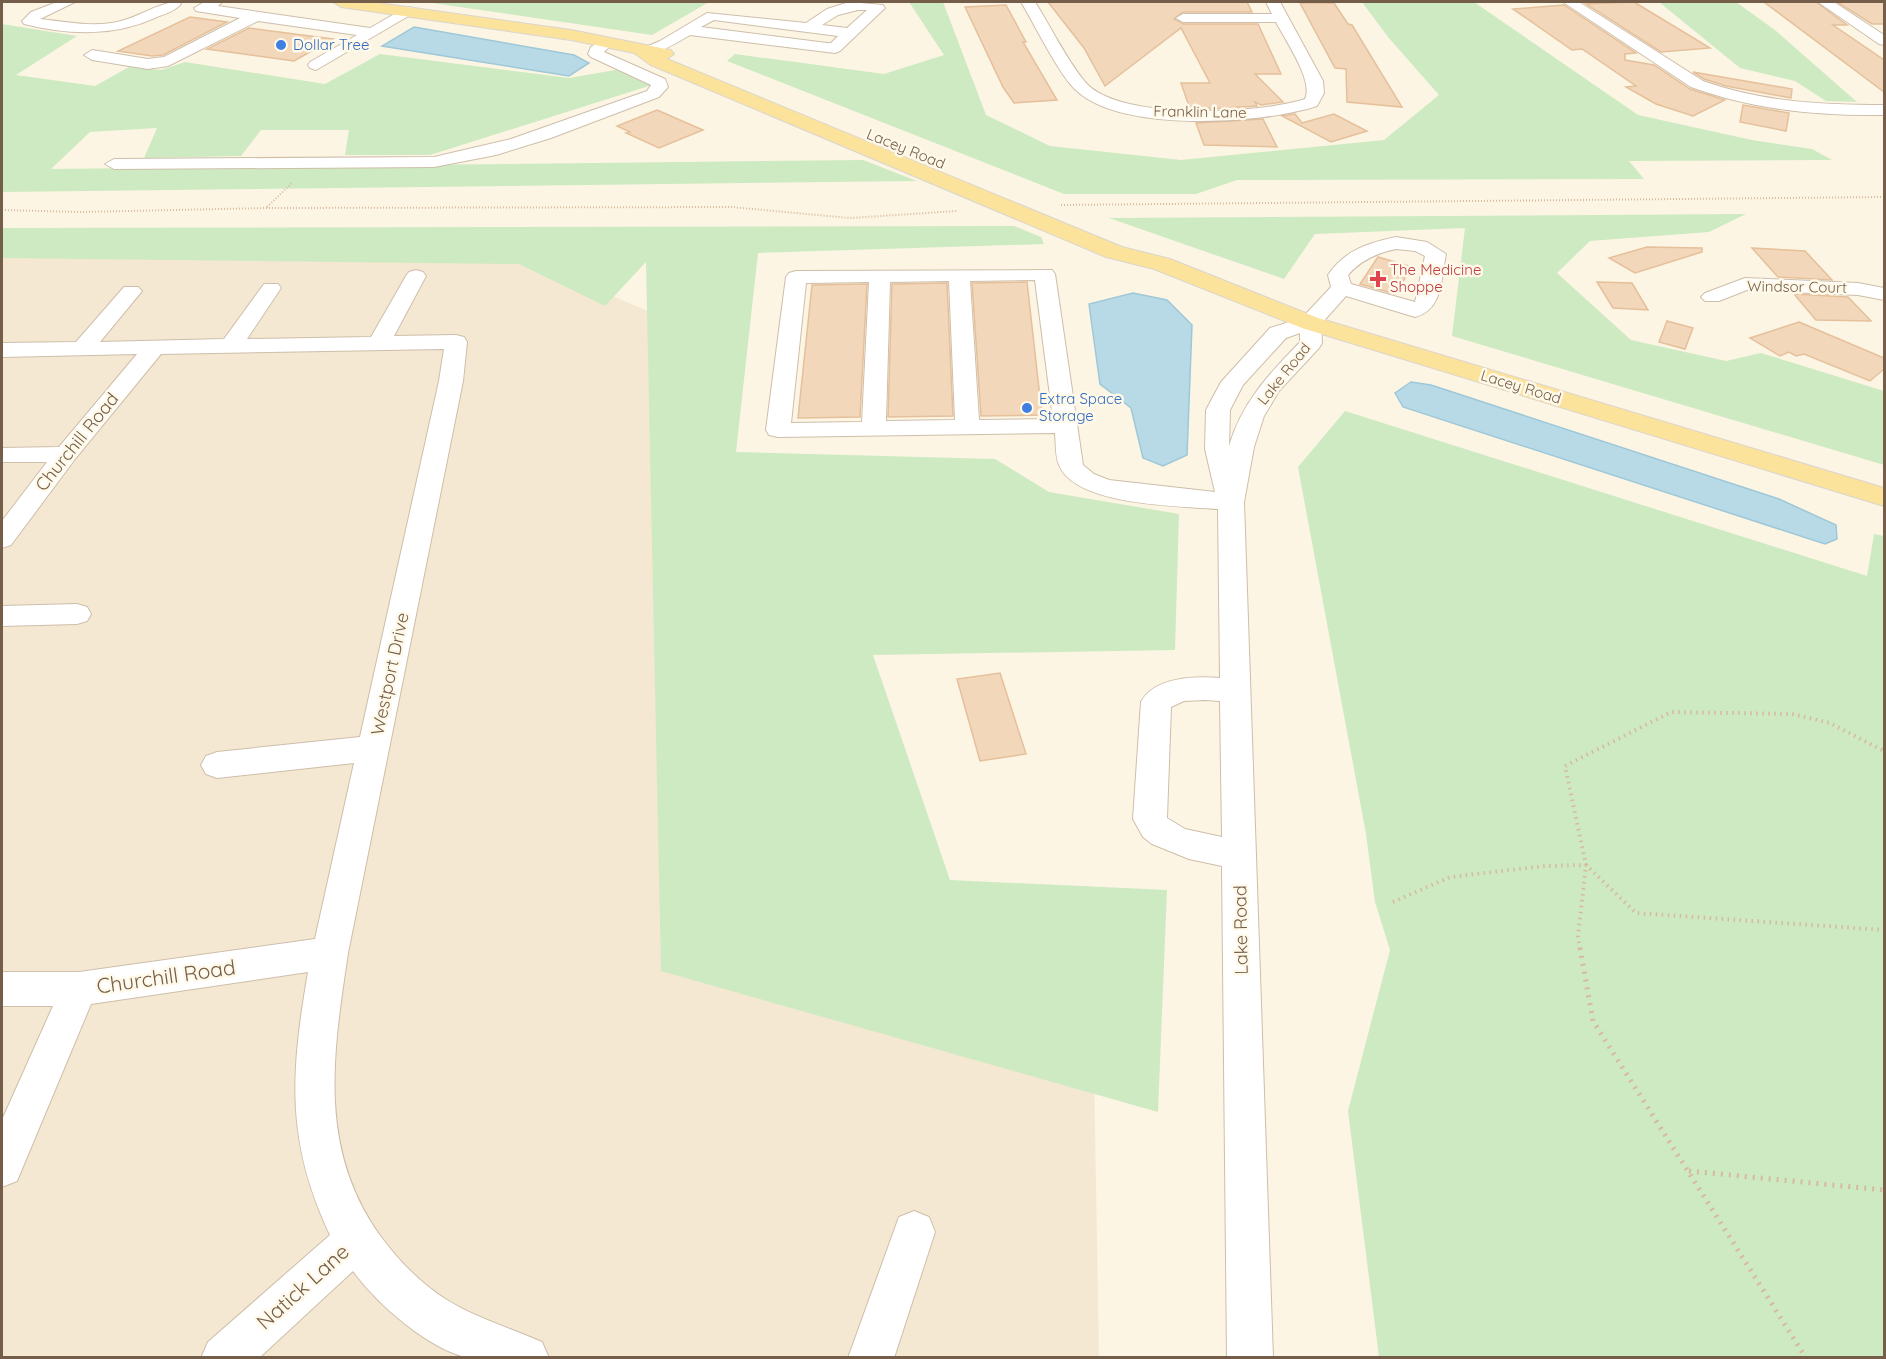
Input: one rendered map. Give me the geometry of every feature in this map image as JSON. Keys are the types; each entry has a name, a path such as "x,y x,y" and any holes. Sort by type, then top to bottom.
{"main road":[{"name":"Lacey Road","path":"341,2 606,42 642,52 657,61 785,106 849,133 1132,241 1162,264"},
{"name":"Lacey Road","path":"849,133 998,203 1114,252 1162,264 1310,323 1884,497"}],"street":[{"path":"68,2 36,15 29,21 106,30 130,25 167,3"},
{"path":"80,28 108,21 153,2 203,5 256,16 372,33"},
{"path":"687,30 835,48 878,8 846,2 838,4 809,28"},
{"name":"Franklin Lane","path":"1028,2 1080,86 1091,96 1117,107 1167,114 1281,112 1311,102 1316,93 1315,81 1273,2"},
{"path":"1570,2 1697,84 1720,93 1783,107 1884,110"},
{"path":"1825,2 1884,42"},
{"path":"80,28 115,22 167,3"},
{"path":"203,5 92,55 156,63 168,61 256,16"},
{"path":"316,65 410,11"},
{"path":"642,52 665,44 707,17 714,16 850,33"},
{"path":"1183,18 1281,18"},
{"path":"156,63 214,37"},
{"path":"114,164 434,162 467,158 510,147 653,94 660,87 659,82 596,54 596,50 606,42"},
{"path":"1396,243 1420,246 1436,254 1425,305 1415,311 1342,288 1338,275 1345,265 1368,248 1396,243"},
{"path":"1065,426 778,430 796,277 1045,274 1071,465 1076,474 1089,482 1111,489 1231,502"},
{"path":"959,275 968,428"},
{"path":"378,345 416,276"},
{"path":"874,429 880,276"},
{"name":"Windsor Court","path":"1712,297 1744,284 1848,288 1884,294"},
{"path":"231,346 271,288"},
{"path":"1310,323 1342,288"},
{"path":"83,348 131,291"},
{"name":"Lake Road","path":"1231,502 1217,449 1218,410 1233,382 1278,333 1310,323 1311,343 1276,381 1252,414 1240,449 1231,502 1250,1358"},
{"name":"Westport Drive","path":"2,350 456,342 451,381 330,953 320,1014 313,1085 314,1116 327,1186 355,1241 392,1285 437,1320 526,1358"},
{"name":"Churchill Road","path":"2,539 66,454 155,347"},
{"path":"2,455 66,454"},
{"path":"2,616 76,614"},
{"path":"1236,691 1182,690 1165,695 1156,702 1150,819 1152,825 1166,837 1240,855"},
{"path":"217,765 374,748"},
{"name":"Churchill Road","path":"2,989 79,989 330,953"},
{"path":"2,1166 79,989"},
{"path":"871,1358 914,1232"},
{"name":"Natick Lane","path":"224,1358 355,1241"}],"path":[{"path":"1048,208 1087,202 1884,197"},
{"path":"2,210 81,212 267,208 731,207 850,218 984,209 998,203"},
{"path":"1806,1358 1593,1021 1578,936 1587,865 1565,766 1671,712 1792,714 1830,723 1884,751"},
{"path":"1393,902 1450,877 1545,866 1587,865 1636,913 1884,930"},
{"path":"1689,1172 1884,1190"}],"shaded area":[{"path":"2,247 509,252 669,320 701,950 1093,1012 1099,1357 2,1358"}],"green space":[{"path":"425,2 709,2 652,35"},
{"path":"909,2 943,2 986,115 1050,146 1181,160 1384,140 1439,95 1388,37 1362,2 1474,2 1638,115 1752,140 1812,149 1832,160 1629,161 1644,179 1237,180 1196,194 1064,194 727,61 735,54 884,74 944,55"},
{"path":"1659,2 1736,2 1775,30 1857,102 1826,101 1795,81 1740,68"},
{"path":"2,24 77,36 16,75 95,86 129,67 161,70 185,62 325,84 380,54 569,78 621,69 652,85 430,155 345,155 349,130 261,130 241,156 144,158 157,128 90,132 51,169 863,160 917,181 2,192"},
{"path":"1746,214 1709,232 1590,241 1557,273 1631,340 1726,361 1761,353 1884,391 1884,465 1452,336 1465,228 1315,234 1284,279 1109,218"},
{"path":"1014,226 1041,237 1044,244 758,253 736,452 995,459 1049,492 1179,514 1175,650 873,655 950,880 1167,890 1158,1112 661,971 646,262 605,306 519,264 2,258 2,228"},
{"path":"1345,411 1867,576 1874,534 1884,536 1884,1357 1379,1357 1348,1111 1390,950 1375,902 1366,834 1298,467"}],"water":[{"path":"414,27 574,55 589,63 569,76 382,46"},
{"path":"1133,293 1167,300 1192,325 1187,455 1163,466 1143,458 1131,408 1100,384 1089,304"},
{"path":"1411,382 1431,385 1779,499 1836,525 1837,539 1825,544 1403,407 1395,393"}],"building":[{"path":"1048,2 1247,2 1252,12 1183,12 1174,19 1183,24 1258,24 1281,74 1255,74 1283,102 1261,105 1255,102 1257,106 1190,109 1181,83 1210,83 1181,28 1105,86 1084,48"},
{"path":"1634,2 1710,48 1661,52 1586,4"},
{"path":"1764,2 1816,2 1847,25 1833,25 1884,60 1884,92"},
{"path":"1837,2 1884,2 1884,24 1872,24"},
{"path":"1300,3 1334,3 1348,24 1352,25 1402,107 1347,102 1346,69 1335,68"},
{"path":"1006,5 1026,42 1023,42 1057,100 1014,103 1003,87 965,7"},
{"path":"1564,5 1636,53 1625,54 1625,60 1654,65 1690,89 1725,100 1693,116 1656,104 1626,87 1636,86 1582,49 1572,50 1513,9"},
{"path":"190,17 227,22 163,55 152,56 118,51"},
{"name":"Dollar Tree","path":"249,28 333,39 294,61 207,49"},
{"path":"1693,72 1792,89 1791,98 1726,86 1704,79"},
{"path":"1743,105 1789,113 1786,131 1740,122"},
{"path":"657,110 703,130 659,148 626,133 630,132 617,126"},
{"path":"1295,114 1302,123 1334,114 1367,131 1331,142 1282,116"},
{"path":"1263,119 1277,147 1204,145 1196,123"},
{"path":"1647,247 1702,248 1702,252 1635,273 1609,258"},
{"path":"1752,248 1805,251 1832,280 1778,277"},
{"name":"The Medicine Shoppe","path":"1378,257 1412,267 1395,294 1360,284"},
{"path":"1027,282 1042,415 981,416 972,283"},
{"path":"1597,282 1632,283 1648,310 1613,308"},
{"path":"947,283 953,416 888,417 892,284"},
{"path":"867,284 860,417 798,418 812,285"},
{"path":"1794,294 1848,297 1871,321 1816,320"},
{"path":"1667,321 1693,328 1685,349 1659,342"},
{"path":"1799,322 1884,358 1884,369 1870,381 1804,354 1796,356 1789,352 1780,356 1750,338"},
{"path":"1000,673 1026,754 980,761 957,679"}],"place":[{"name":"Dollar Tree","path":"281,45"},
{"name":"The Medicine Shoppe","path":"1378,279"},
{"name":"Extra Space Storage","path":"1027,408"}]}
